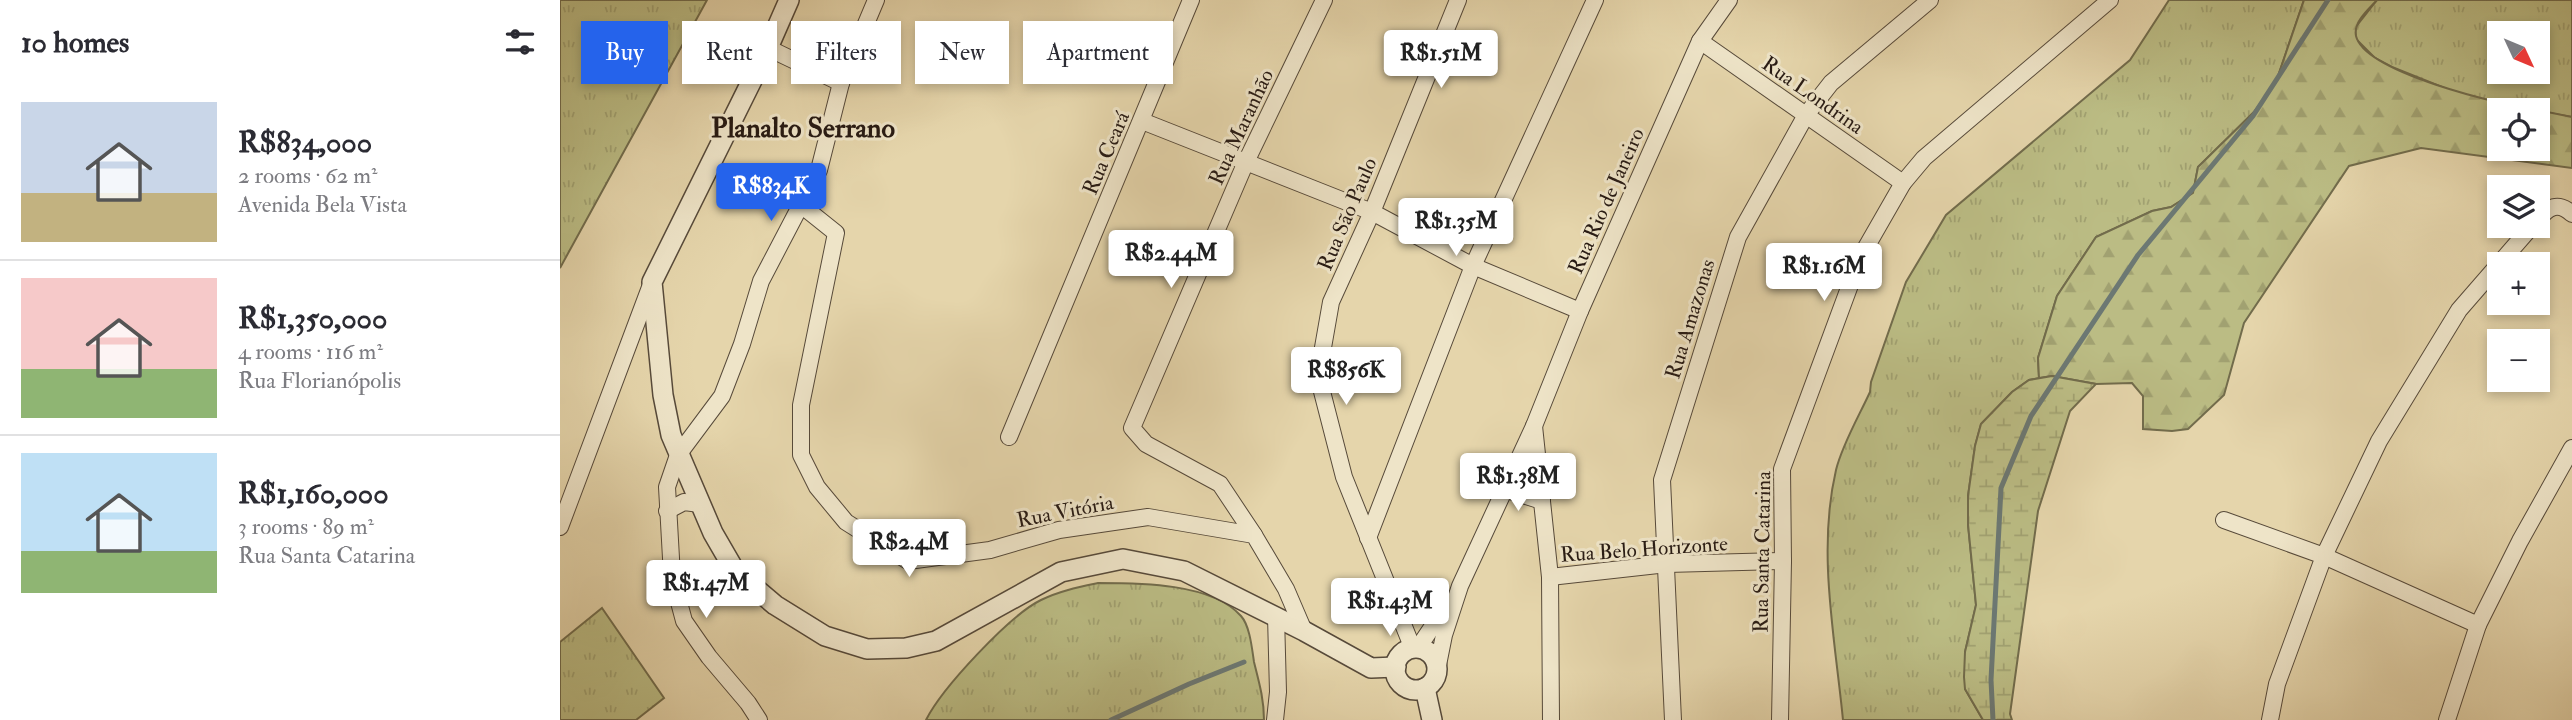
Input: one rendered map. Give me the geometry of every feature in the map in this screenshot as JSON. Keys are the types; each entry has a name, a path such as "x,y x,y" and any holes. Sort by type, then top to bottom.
{"street":[{"path":"777,27 789,0"},
{"path":"867,21 876,0"},
{"name":"Rua Ceará","path":"1009,437 1191,0"},
{"name":"Rua Maranhão","path":"1254,535 1220,484 1146,444 1132,428 1245,164 1324,0"},
{"name":"Rua São Paulo","path":"1415,648 1344,477 1318,376 1331,302 1372,212 1458,0"},
{"path":"1368,538 1473,267 1595,0"},
{"name":"Rua Rio de Janeiro","path":"1437,670 1444,635 1460,586 1534,426 1580,310 1700,41 1729,0"},
{"name":"Rua Amazonas","path":"1673,720 1662,480 1738,237 1806,115 1831,83 1930,0"},
{"name":"Rua Santa Catarina","path":"1780,720 1782,469 1860,258 1903,183 1924,158 2110,0"},
{"name":"Rua Londrina","path":"1700,41 1903,183"},
{"path":"560,527 652,282 750,84"},
{"path":"759,720 684,621 672,576 667,487 678,455 722,396 742,344 761,281 819,170 841,84"},
{"path":"1142,121 1372,212 1473,267 1580,310"},
{"name":"Rua Vitória","path":"801,205 836,233 801,405 801,456 817,487 846,522 908,561 990,550 1059,530 1148,517 1254,535"},
{"path":"2550,208 2556,206 2572,214"},
{"path":"2270,720 2277,684 2324,556 2379,441 2459,310 2522,238"},
{"path":"652,282 663,396 671,435 713,533 736,571 775,605 825,635 867,649 906,648 936,641 1061,572 1123,559 1184,571 1276,616 1371,668 1396,667"},
{"name":"Rua Rio de Janeiro","path":"1534,426 1550,577 1551,720"},
{"path":"2447,720 2478,625 2520,541 2572,448"},
{"path":"1504,489 1542,501"},
{"path":"667,511 684,502 700,504"},
{"path":"2224,520 2324,556 2478,625"},
{"path":"1254,535 1286,589 1304,631"},
{"name":"Rua Belo Horizonte","path":"1550,577 1667,564 1783,561"},
{"name":"Rua Rio de Janeiro","path":"1415,648 1460,586"},
{"path":"1275,720 1278,692 1276,616"},
{"path":"1415,648 1432,655 1437,670 1434,681 1418,690 1404,686 1396,674 1401,655 1415,648"},
{"path":"1425,688 1432,720"}],"green space":[{"path":"560,0 707,0 695,21 682,21 682,46 668,71 668,21 581,21 581,84 661,84 560,268"},
{"path":"2169,0 2304,0 2276,82 2254,112 2198,167 2193,193 2171,207 2152,211 2096,237 2057,296 2038,358 2039,378 2029,380 2012,392 1981,424 1968,496 1968,525 1976,605 1965,652 1965,689 1983,720 1843,720 1829,595 1828,532 1831,501 1839,460 1870,392 1871,382 1906,282 1946,215 2130,60"},
{"path":"2304,0 2377,0 2357,26 2356,36 2365,50 2408,74 2487,100 2487,157 2421,148 2349,166 2244,323 2224,395 2188,429 2143,429 2143,396 2132,383 2096,384 2052,376 2039,378 2038,358 2057,296 2096,237 2152,211 2171,207 2193,193 2198,167 2254,112 2276,82"},
{"path":"2377,0 2572,0 2572,117 2550,113 2550,98 2487,98 2487,102 2452,91 2375,58 2356,39 2355,28"},
{"path":"2550,112 2572,117 2572,168 2519,161 2550,161"},
{"path":"2052,376 2096,384 2070,411 2038,511 2010,714 2012,720 1983,720 1965,689 1964,677 1965,652 1976,605 1968,524 1968,496 1975,446 1981,424 2012,392 2029,380"},
{"path":"1098,583 1174,587 1212,597 1228,605 1241,616 1249,632 1264,720 926,720 961,672 995,636 1028,608 1048,597"},
{"path":"602,608 664,698 636,720 560,720 560,642"}],"waterway":[{"path":"1993,720 1991,680 2001,488 2031,416 2138,255 2253,116 2328,0"},
{"path":"1111,720 1244,662"}],"district":[{"name":"Planalto Serrano","path":"803,127"}]}
